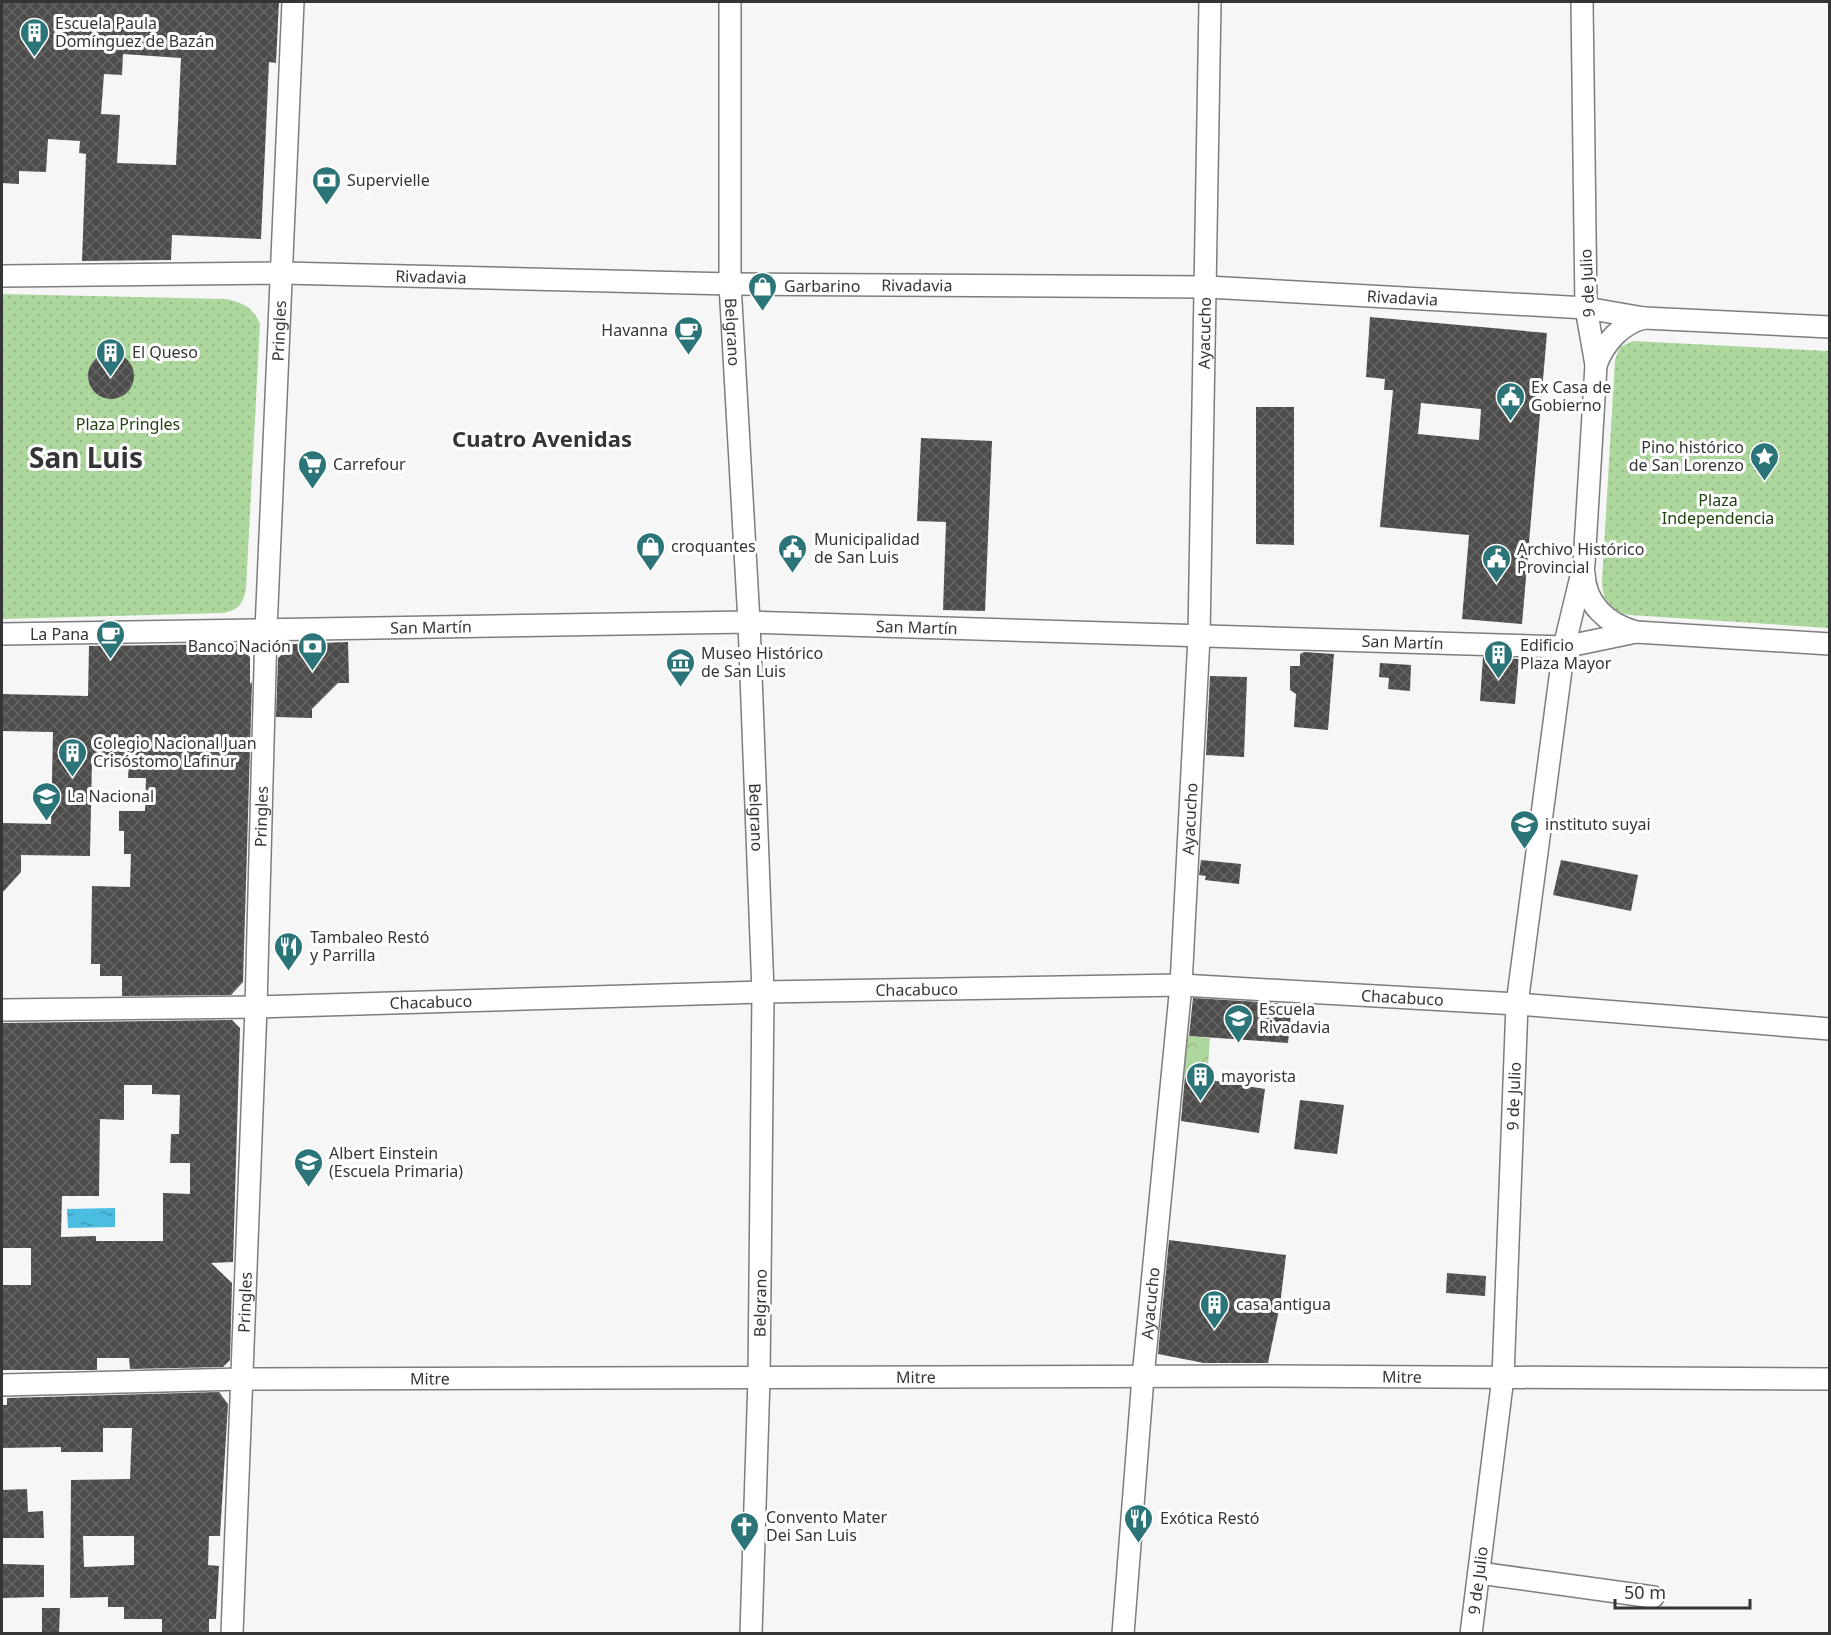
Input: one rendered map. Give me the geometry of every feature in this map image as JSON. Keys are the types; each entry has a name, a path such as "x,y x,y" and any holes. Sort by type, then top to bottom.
{"street":[{"name":"Pringles","path":"232,1634 256,1007 266,630 293,2"},
{"name":"Belgrano","path":"730,2 730,284 749,622 763,992 759,1378 751,1634"},
{"name":"Ayacucho","path":"1123,1634 1143,1377 1181,985 1199,637 1207,287 1210,2"},
{"name":"9 de Julio","path":"1582,2 1586,308 1596,365 1584,564 1585,585 1594,605 1615,625 1636,632"},
{"name":"Rivadavia","path":"2,276 283,273 730,284 1207,287 1586,308 1644,318 1830,327"},
{"path":"1596,365 1615,335 1631,322 1644,318"},
{"name":"9 de Julio","path":"1471,1634 1503,1377 1517,1004 1564,647 1584,564"},
{"name":"San Martín","path":"2,634 749,622 1564,647 1636,632 1829,644"},
{"name":"Chacabuco","path":"2,1010 256,1007 763,992 1181,985 1517,1004 1830,1029"},
{"name":"Mitre","path":"2,1385 242,1379 1503,1377 1830,1379"},
{"path":"1479,1573 1653,1597"}],"green space":[{"name":"Plaza Pringles","path":"2,294 226,299 242,304 254,313 260,324 246,588 242,602 237,608 223,613 2,619"},
{"name":"Plaza Independencia","path":"1633,341 1829,351 1829,628 1630,615 1618,612 1606,600 1602,581 1615,360 1620,347"},
{"path":"1186,1036 1210,1038 1207,1079 1180,1075"}],"water":[{"path":"115,1208 115,1227 68,1228 67,1209"}],"building":[{"path":"2,2 279,2 276,63 269,62 261,239 172,235 171,260 82,261 86,154 79,153 80,141 48,139 46,172 19,171 19,184 2,183","holes":["123,54 181,58 176,165 117,163 120,115 101,114 104,74 122,75"]},
{"name":"Ex Casa de Gobierno","path":"1370,317 1547,333 1522,624 1462,619 1469,535 1380,527 1393,390 1384,390 1385,379 1366,377","holes":["1421,403 1481,409 1479,440 1418,434"]},
{"name":"El Queso","path":"111,353 127,360 134,376 127,392 111,399 95,392 88,376 95,360"},
{"path":"1256,407 1294,407 1294,545 1256,544"},
{"path":"921,438 992,441 985,611 943,610 946,522 917,521"},
{"name":"Banco Nación","path":"348,642 349,683 338,683 312,709 312,718 276,717 278,658 293,644"},
{"path":"237,644 250,657 250,684 252,682 243,982 231,995 122,996 122,976 100,976 100,964 91,964 92,886 130,887 131,854 124,854 124,831 119,831 119,811 145,811 146,778 128,778 129,760 92,760 90,856 21,855 21,872 2,893 2,823 51,824 53,732 2,731 2,694 88,696 89,646"},
{"path":"1304,652 1334,654 1328,730 1294,727 1296,694 1290,690 1290,666 1300,666 1300,654"},
{"name":"Edificio Plaza Mayor","path":"1483,657 1519,659 1515,704 1480,701"},
{"path":"1380,663 1411,665 1410,691 1388,689 1389,678 1379,677"},
{"path":"1210,676 1247,677 1244,757 1206,755"},
{"path":"1201,860 1241,864 1239,884 1205,880 1206,876 1199,875"},
{"path":"1561,860 1638,875 1631,911 1553,895"},
{"path":"1193,998 1292,1004 1288,1043 1189,1036"},
{"path":"232,1020 240,1028 233,1262 211,1263 232,1283 230,1360 223,1367 130,1369 129,1358 97,1358 97,1370 2,1370 2,1285 31,1285 31,1248 2,1248 2,1023","holes":["124,1085 152,1085 152,1094 180,1095 179,1134 171,1134 170,1163 190,1163 190,1194 163,1193 163,1241 96,1241 96,1236 61,1237 62,1196 99,1196 100,1119 124,1120"]},
{"path":"1185,1076 1265,1089 1259,1133 1181,1121"},
{"path":"1300,1100 1344,1105 1337,1154 1294,1149"},
{"path":"1169,1240 1286,1255 1280,1305 1268,1363 1204,1363 1158,1354"},
{"path":"1447,1273 1486,1276 1485,1296 1446,1293"},
{"path":"219,1392 228,1404 220,1536 209,1536 208,1565 219,1566 216,1619 209,1619 209,1634 162,1634 162,1619 124,1619 124,1607 108,1607 108,1597 70,1598 71,1480 130,1479 132,1428 103,1428 103,1452 61,1452 61,1447 2,1448 2,1405 7,1405 7,1398","holes":["83,1536 134,1536 134,1565 84,1567"]},
{"path":"27,1489 28,1512 43,1511 44,1538 2,1538 2,1490"},
{"path":"2,1564 44,1565 44,1597 2,1598"},
{"path":"42,1608 60,1608 59,1634 42,1634"}],"place":[{"name":"Escuela Paula Domínguez de Bazán","path":"34,58"},
{"name":"Supervielle","path":"326,206"},
{"name":"Garbarino","path":"763,312"},
{"name":"Havanna","path":"689,356"},
{"name":"El Queso","path":"111,378"},
{"name":"Ex Casa de Gobierno","path":"1510,422"},
{"name":"Pino histórico de San Lorenzo","path":"1765,482"},
{"name":"Carrefour","path":"312,490"},
{"name":"croquantes","path":"650,572"},
{"name":"Municipalidad de San Luis","path":"793,574"},
{"name":"Archivo Histórico Provincial","path":"1496,584"},
{"name":"La Pana","path":"110,660"},
{"name":"Banco Nación","path":"312,672"},
{"name":"Edificio Plaza Mayor","path":"1499,680"},
{"name":"Museo Histórico de San Luis","path":"680,688"},
{"name":"Colegio Nacional Juan Crisóstomo Lafinur","path":"72,778"},
{"name":"La Nacional","path":"46,822"},
{"name":"instituto suyai","path":"1524,850"},
{"name":"Tambaleo Restó y Parrilla","path":"289,972"},
{"name":"Escuela Rivadavia","path":"1238,1044"},
{"name":"mayorista","path":"1200,1102"},
{"name":"Albert Einstein (Escuela Primaria)","path":"308,1188"},
{"name":"casa antigua","path":"1215,1330"},
{"name":"Exótica Restó","path":"1139,1544"},
{"name":"Convento Mater Dei San Luis","path":"745,1552"}],"district":[{"name":"Cuatro Avenidas","path":"542,439"},
{"name":"San Luis","path":"86,458"}]}
